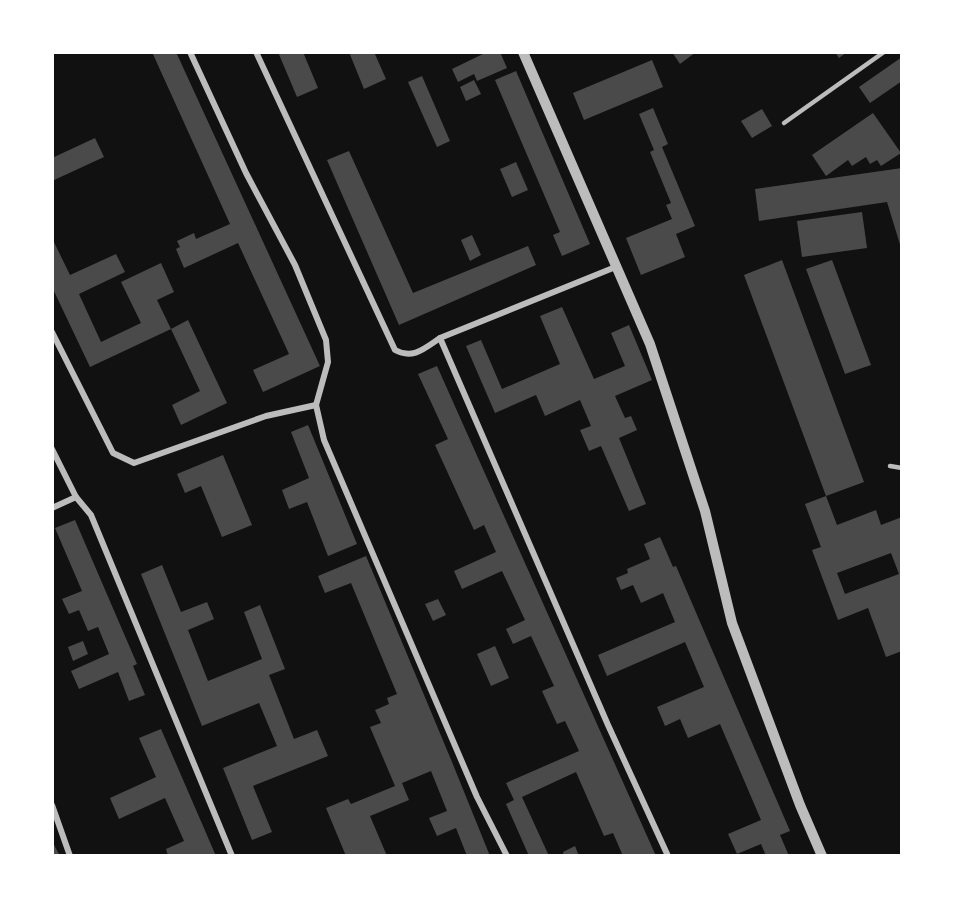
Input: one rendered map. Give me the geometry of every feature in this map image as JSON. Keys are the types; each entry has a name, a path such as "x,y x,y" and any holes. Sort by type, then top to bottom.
{"street":[{"path":"190,52 246,172 295,265 326,340 328,362 316,405 324,440 477,797 507,855"},
{"path":"256,52 395,350 414,355 440,338 618,266"},
{"path":"523,52 650,344 705,511 732,623 800,805 822,855"},
{"path":"52,332 113,453 134,463 266,416 316,405"},
{"path":"440,338 608,725 668,855"},
{"path":"52,449 75,497 91,515 232,855"},
{"path":"52,508 75,497"},
{"path":"52,805 70,855"}],"lane":[{"path":"784,123 884,52"},
{"path":"890,466 902,468"}],"building":[{"path":"152,52 176,52 320,366 263,392 253,370 289,354 238,243 184,268 176,249 180,247 177,241 194,233 196,239 230,224"},
{"path":"278,52 303,52 318,88 297,97"},
{"path":"349,52 374,52 386,79 364,89"},
{"path":"487,52 500,52 507,68 477,81 474,74 458,82 452,69"},
{"path":"672,52 696,52 680,64"},
{"path":"835,52 847,52 839,58"},
{"path":"902,57 902,81 870,103 859,87"},
{"path":"652,60 663,87 584,120 573,93"},
{"path":"516,71 590,244 562,256 553,235 560,232 495,80"},
{"path":"422,76 450,141 437,147 408,82"},
{"path":"474,80 481,94 466,101 460,87"},
{"path":"653,108 668,144 662,147 695,226 676,234 685,257 641,275 626,238 672,219 666,205 671,203 650,152 654,150 639,114"},
{"path":"762,109 772,126 752,138 741,121"},
{"path":"873,113 901,153 881,166 877,160 870,164 866,157 852,166 848,160 826,176 812,155"},
{"path":"95,138 104,157 52,181 52,158"},
{"path":"349,151 413,293 528,246 536,265 399,325 327,160"},
{"path":"516,162 528,190 512,197 500,169"},
{"path":"902,168 902,251 887,202 759,221 755,189"},
{"path":"862,212 867,248 802,257 797,221"},
{"path":"472,235 481,255 470,261 461,240"},
{"path":"52,238 70,275 116,254 125,272 79,294 101,342 141,323 121,282 161,263 174,292 157,300 171,329 90,367 52,287"},
{"path":"782,260 864,482 826,496 744,275"},
{"path":"832,260 871,365 845,374 806,269"},
{"path":"562,307 594,379 625,366 611,333 629,325 652,380 615,396 625,418 631,416 637,430 619,438 646,504 629,511 601,446 589,451 580,430 591,426 580,400 545,416 536,395 495,413 466,346 481,340 502,389 560,364 540,316"},
{"path":"188,320 227,403 181,425 172,405 200,391 171,329"},
{"path":"437,366 656,856 623,856 613,833 604,836 576,772 522,797 549,856 529,856 506,804 514,800 506,783 579,751 565,721 557,724 542,691 554,686 531,636 513,644 506,629 525,620 502,571 462,589 454,571 496,552 484,525 474,530 435,445 448,439 418,374"},
{"path":"308,425 357,544 328,556 307,502 289,509 282,490 309,478 291,432"},
{"path":"223,455 252,525 222,537 201,486 185,493 177,474"},
{"path":"826,496 837,525 876,510 881,525 902,517 902,651 886,657 868,608 838,620 812,550 821,547 805,504","holes":["891,553 899,574 845,594 837,573"]},
{"path":"75,520 137,664 133,666 145,695 129,701 118,672 79,689 71,671 109,654 98,627 88,631 79,610 69,614 62,599 82,591 55,528"},
{"path":"660,537 673,567 676,566 790,831 780,835 789,856 766,856 761,844 737,854 728,834 761,820 720,724 688,738 680,719 665,726 657,707 704,687 685,642 607,676 598,655 675,622 663,593 641,603 633,585 621,590 616,578 628,573 627,569 650,559 644,544"},
{"path":"366,556 490,856 467,856 456,828 437,836 429,818 447,811 431,771 402,783 409,800 370,816 387,856 346,856 326,808 348,799 351,804 395,786 370,727 381,723 375,710 389,704 387,698 397,694 351,583 325,593 318,576"},
{"path":"162,565 181,612 207,602 214,619 188,630 208,681 262,659 244,612 260,605 285,669 269,675 294,739 317,730 328,756 253,786 272,832 252,840 223,768 277,746 259,703 202,726 141,574"},
{"path":"438,599 446,615 433,621 425,604"},
{"path":"83,641 88,654 73,661 68,647"},
{"path":"495,646 509,678 491,686 477,654"},
{"path":"161,729 216,856 168,856 166,849 184,841 165,798 119,819 110,798 156,777 139,738"},
{"path":"52,841 60,856 52,856"},
{"path":"575,846 579,856 564,856 563,852"}]}
